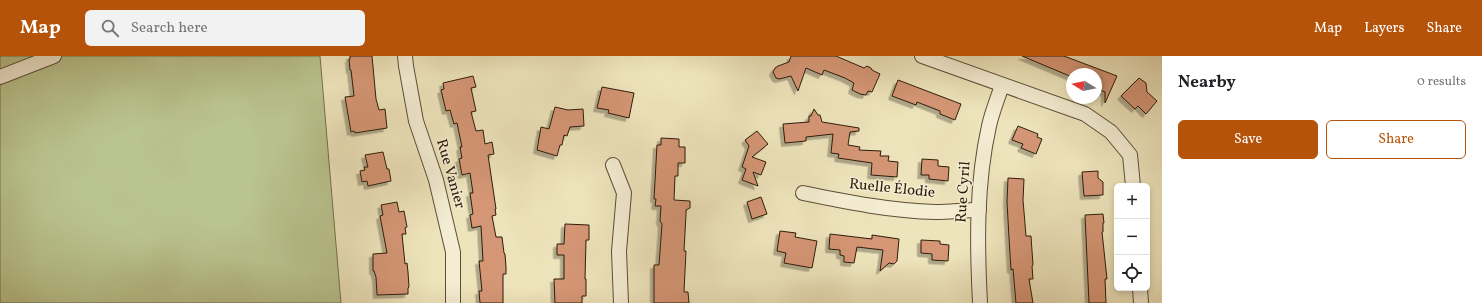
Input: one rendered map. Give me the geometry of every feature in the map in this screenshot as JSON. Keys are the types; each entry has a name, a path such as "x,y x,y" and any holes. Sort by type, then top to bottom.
{"street":[{"path":"0,77 54,56"},
{"name":"Rue Vanier","path":"405,56 416,122 436,180 453,252 453,303"},
{"path":"922,56 1085,114 1111,132 1130,155 1133,183"},
{"name":"Rue Cyril","path":"980,303 978,258 981,169 989,125 1002,85"},
{"path":"614,165 624,193 619,251 621,303"},
{"name":"Ruelle Élodie","path":"802,192 855,204 891,208 936,212 979,210"},
{"path":"1140,291 1141,303"}],"green space":[{"path":"0,56 320,56 341,303 0,303"}],"building":[{"path":"350,56 372,56 376,99 379,110 385,109 387,128 355,133 354,131 351,132 345,97 354,96 350,70"},
{"path":"791,56 836,56 864,68 867,66 880,74 872,92 868,91 866,95 852,90 854,83 845,78 824,70 822,75 806,68 798,91 791,76 779,79 776,78 773,72 778,66 789,62"},
{"path":"1022,56 1064,56 1096,68 1066,68 1066,74"},
{"path":"1102,70 1117,76 1105,103 1105,92 1102,91"},
{"path":"473,76 476,87 471,88 476,111 471,112 476,131 483,130 485,144 492,142 494,154 488,155 496,209 496,215 492,216 496,237 502,237 505,254 506,274 503,274 503,303 480,303 479,291 482,291 479,261 483,261 481,226 472,228 470,215 473,214 470,193 473,193 470,173 462,175 459,159 462,158 460,147 462,147 457,123 454,124 450,110 446,111 441,90 444,89 443,83"},
{"path":"1139,78 1146,83 1147,92 1157,101 1146,114 1138,106 1135,109 1121,96"},
{"path":"898,80 961,104 955,120 940,114 940,111 917,102 916,105 892,96"},
{"path":"602,87 634,93 629,118 608,113 609,110 597,108"},
{"path":"555,107 568,110 583,109 584,126 570,127 567,136 564,135 562,145 560,145 557,156 537,150 541,127 549,129"},
{"path":"814,109 818,115 820,115 822,122 859,128 859,131 850,132 848,145 860,147 859,150 881,151 880,156 889,156 888,161 898,162 897,177 871,175 872,163 838,158 839,154 831,153 833,134 806,137 806,141 785,143 783,124 809,122 809,116 811,116"},
{"path":"1018,126 1038,134 1037,137 1042,139 1036,154 1021,148 1023,144 1012,140"},
{"path":"757,131 768,144 752,157 766,162 761,175 753,172 758,186 742,180 746,169 742,167 749,146 745,140"},
{"path":"661,138 679,139 679,147 685,147 685,163 678,163 678,176 675,176 674,200 690,201 690,208 686,210 684,251 686,251 684,292 688,292 689,303 654,303 654,265 659,265 662,224 660,221 661,206 655,206 656,199 654,199 657,145 661,145"},
{"path":"383,152 387,169 389,169 391,181 368,186 367,181 362,182 360,171 365,170 364,167 368,167 365,155"},
{"path":"922,159 938,160 938,166 949,167 948,181 929,179 929,175 921,175"},
{"path":"1098,171 1098,178 1103,182 1103,195 1084,196 1082,172"},
{"path":"1008,178 1024,179 1023,200 1026,236 1031,236 1033,279 1029,279 1033,303 1016,303 1013,269 1011,270 1007,202"},
{"path":"761,197 767,214 752,219 747,202"},
{"path":"397,202 399,212 404,211 407,227 405,228 406,234 402,234 405,264 407,263 408,272 408,294 377,295 376,277 373,271 373,254 387,253 380,216 383,215 381,205"},
{"path":"1103,214 1104,223 1102,232 1107,279 1105,279 1106,303 1089,303 1085,215"},
{"path":"565,224 589,225 589,240 586,240 586,296 582,296 582,303 555,303 554,279 564,279 564,255 557,255 557,244 564,244"},
{"path":"780,231 796,233 795,237 817,241 812,268 784,263 786,253 777,251"},
{"path":"830,234 872,239 872,235 899,239 897,261 894,264 889,263 880,271 883,250 857,247 854,263 844,262 844,256 840,255 840,250 829,249"},
{"path":"921,240 940,241 940,244 949,245 948,261 932,260 932,254 921,253"}]}
